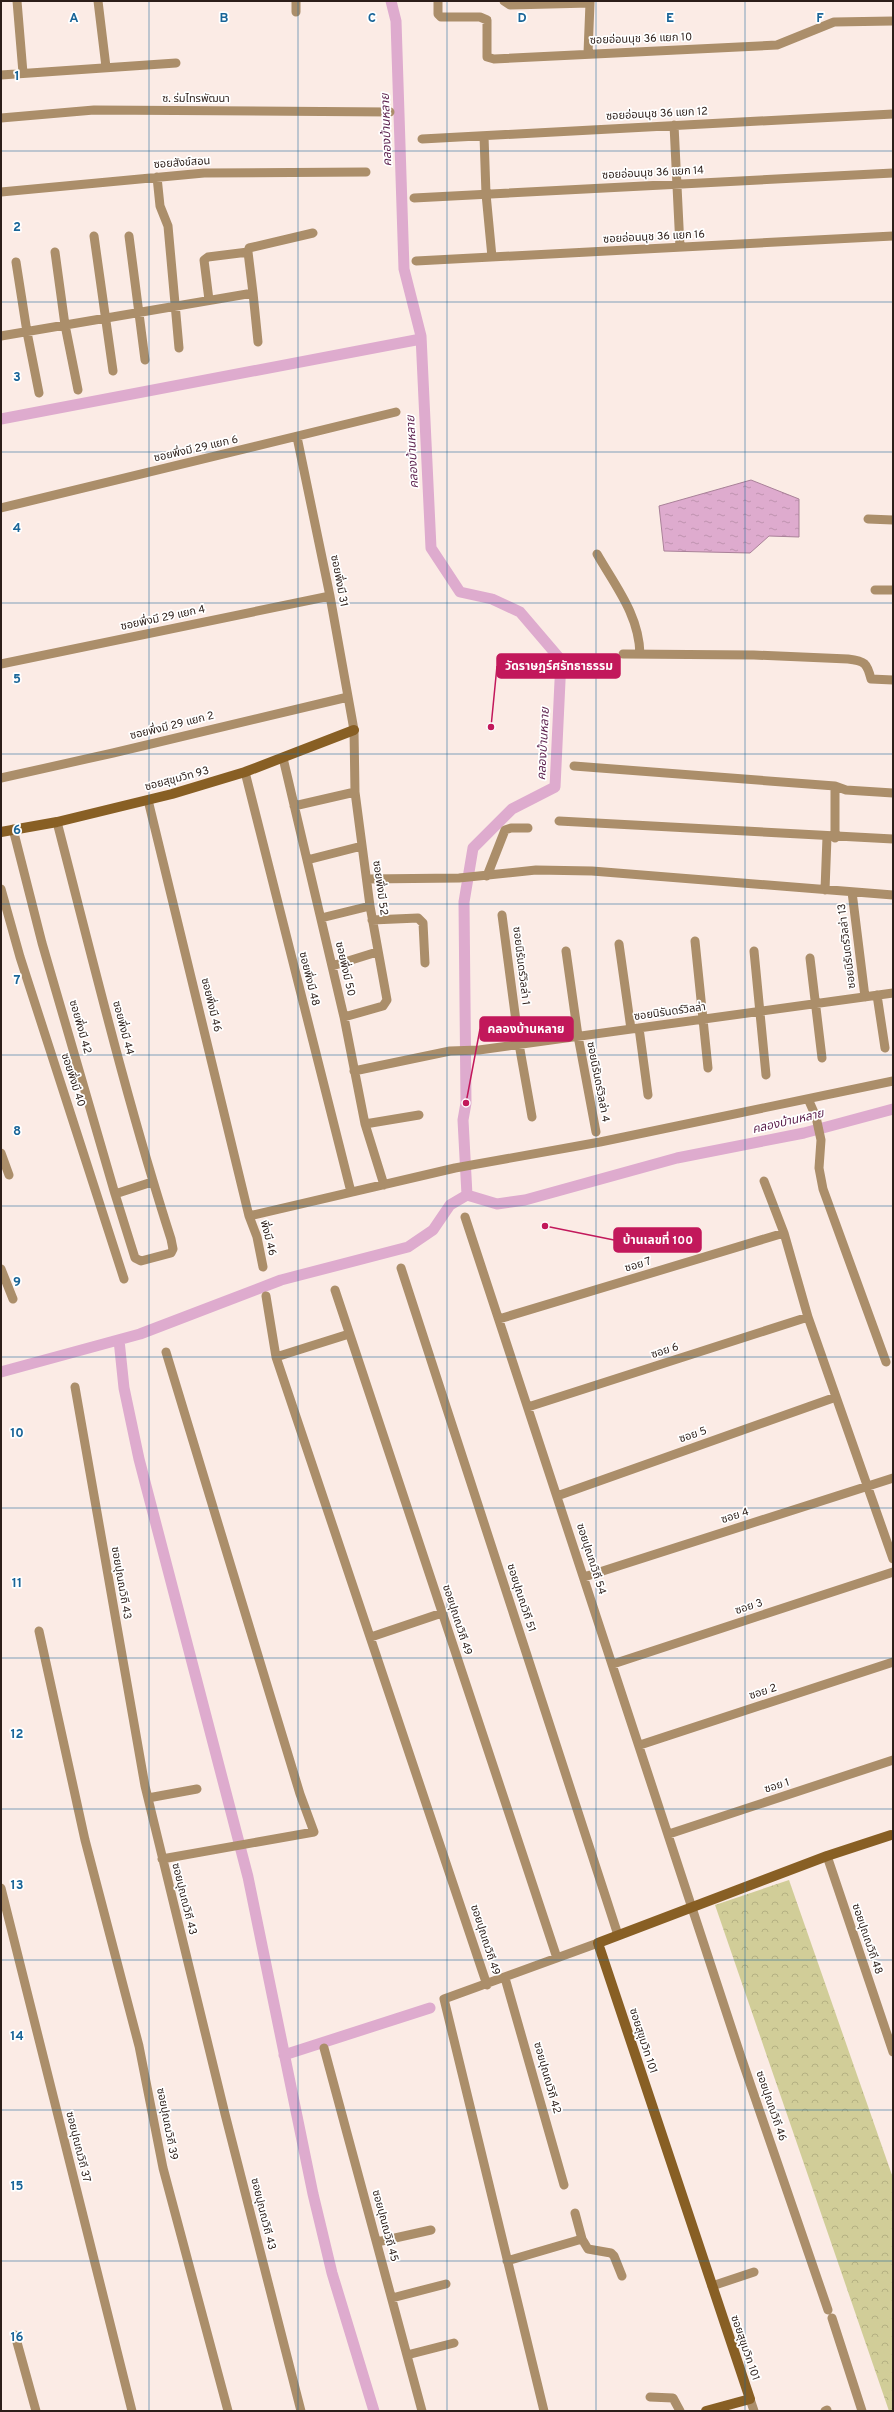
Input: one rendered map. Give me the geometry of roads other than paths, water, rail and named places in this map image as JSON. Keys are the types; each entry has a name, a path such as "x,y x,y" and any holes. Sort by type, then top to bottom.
{"street":[{"path":"17,1 23,73"},
{"path":"98,1 106,67"},
{"path":"296,1 296,12"},
{"name":"ซอยอ่อนนุช 36 แยก 10","path":"438,1 438,14 441,17 480,17 486,20 487,57 489,58 777,45 834,22 893,21"},
{"path":"504,1 510,5 590,2 588,53"},
{"path":"1,75 176,63"},
{"name":"ซ. ร่มไทรพัฒนา","path":"1,118 94,110 390,112"},
{"name":"ซอยอ่อนนุช 36 แยก 12","path":"422,139 893,114"},
{"path":"674,125 680,247"},
{"path":"484,136 486,194 492,257"},
{"name":"ซอยสังข์สอน","path":"1,192 204,173 366,172"},
{"name":"ซอยอ่อนนุช 36 แยก 14","path":"414,198 677,183 893,173"},
{"path":"157,177 160,206 168,226 179,348"},
{"path":"258,342 248,252 252,246 313,234"},
{"path":"94,236 104,318 113,371"},
{"path":"129,236 145,360"},
{"name":"ซอยอ่อนนุช 36 แยก 16","path":"416,260 893,236"},
{"path":"55,252 65,325 78,390"},
{"path":"209,300 204,260 208,257 248,252"},
{"path":"16,262 26,332 39,393"},
{"path":"1,336 253,293"},
{"name":"ซอยพึ่งมี 29 แยก 6","path":"1,508 396,412"},
{"name":"ซอยพึ่งมี 31","path":"297,437 330,596 354,730"},
{"path":"868,519 893,520"},
{"path":"597,554 634,617 640,636 640,654"},
{"path":"875,590 893,590"},
{"name":"ซอยพึ่งมี 29 แยก 4","path":"1,664 330,596"},
{"path":"623,654 804,657 861,660 869,667 871,678 893,680"},
{"name":"ซอยพึ่งมี 29 แยก 2","path":"1,778 348,697"},
{"name":"ซอยสุขุมวิท 93","path":"1,832 57,822 148,800 245,772 354,730"},
{"name":"ซอยพึ่งมี 52","path":"344,1017 386,1004 372,920 355,792 354,730"},
{"name":"ซอยพึ่งมี 50","path":"283,758 344,1017 365,1124 384,1184"},
{"path":"574,766 835,786 846,790 893,793"},
{"name":"ซอยพึ่งมี 48","path":"245,772 351,1192"},
{"path":"825,890 835,786"},
{"path":"294,806 355,792"},
{"name":"ซอยพึ่งมี 46","path":"148,800 249,1216"},
{"path":"559,821 831,837 893,839"},
{"name":"ซอยพึ่งมี 44","path":"57,822 152,1182 171,1239"},
{"path":"487,876 505,830 511,828 528,828"},
{"name":"ซอยพึ่งมี 42","path":"13,829 42,943 115,1194 136,1260 141,1261 171,1253 173,1249 171,1239"},
{"path":"307,860 362,846"},
{"path":"367,879 459,878 536,870 592,870 893,895"},
{"name":"ซอยพึ่งมี 40","path":"1,889 20,957 124,1278"},
{"name":"ซอยนิรันดร์วิลล่า 13","path":"852,892 865,997"},
{"path":"321,918 370,906"},
{"name":"ซอยนิรันดร์วิลล่า 1","path":"502,915 519,1044 532,1117"},
{"path":"372,920 418,918 423,923 426,962"},
{"path":"695,941 708,1068"},
{"path":"619,944 648,1095"},
{"name":"ซอยนิรันดร์วิลล่า 4","path":"566,950 578,1036 596,1132"},
{"path":"754,950 766,1075"},
{"path":"332,966 377,952"},
{"path":"810,958 822,1058"},
{"name":"ซอยนิรันดร์วิลล่า","path":"354,1071 450,1051 479,1050 893,993"},
{"path":"878,995 885,1048"},
{"path":"249,1216 454,1168 488,1163 809,1100 893,1081"},
{"path":"809,1100 816,1117 821,1140 819,1168 823,1189 886,1362"},
{"path":"365,1124 419,1115"},
{"path":"1,1153 9,1175"},
{"path":"764,1181 784,1233 808,1317 893,1559"},
{"path":"115,1194 152,1182"},
{"name":"พึ่งมี 46","path":"249,1216 257,1237 263,1267"},
{"name":"ซอยปุณณวิถี 54","path":"465,1217 694,1908"},
{"name":"ซอย 7","path":"499,1319 784,1233"},
{"name":"ซอยปุณณวิถี 51","path":"401,1268 618,1935"},
{"path":"1,1269 12,1299"},
{"name":"ซอยปุณณวิถี 49","path":"335,1290 557,1958"},
{"name":"ซอยปุณณวิถี 49","path":"266,1296 276,1357 487,1985"},
{"name":"ซอย 6","path":"528,1407 808,1317"},
{"path":"276,1357 350,1334"},
{"path":"162,1859 233,1845 314,1832 296,1779 166,1352"},
{"name":"ซอยปุณณวิถี 43","path":"75,1387 148,1798 301,2411"},
{"name":"ซอย 5","path":"558,1496 836,1397"},
{"name":"ซอย 4","path":"584,1577 893,1478"},
{"name":"ซอย 3","path":"613,1664 893,1572"},
{"path":"371,1637 442,1613"},
{"name":"ซอยปุณณวิถี 39","path":"39,1631 85,1840 139,2046 163,2168 228,2411"},
{"name":"ซอย 2","path":"640,1745 893,1662"},
{"name":"ซอย 1","path":"669,1834 893,1760"},
{"path":"148,1798 197,1789"},
{"path":"544,2411 444,1999 487,1985 694,1908 826,1856 892,1836"},
{"name":"ซอยปุณณวิถี 48","path":"826,1856 893,2052"},
{"name":"ซอยปุณณวิถี 37","path":"1,1888 132,2411"},
{"name":"ซอยปุณณวิถี 46","path":"694,1908 741,2057 862,2411"},
{"name":"ซอยสุขุมวิท 101","path":"598,1943 750,2399"},
{"name":"ซอยปุณณวิถี 42","path":"505,1978 564,2185"},
{"name":"ซอยปุณณวิถี 45","path":"324,2048 422,2411"},
{"path":"575,2213 582,2239 588,2249 592,2251 606,2250 614,2256 622,2276"},
{"path":"377,2242 432,2230"},
{"path":"507,2261 582,2239"},
{"path":"712,2286 754,2272"},
{"path":"392,2298 446,2284"},
{"path":"16,2335 36,2411"},
{"path":"407,2355 454,2343"},
{"path":"650,2397 673,2398 680,2411"},
{"path":"706,2411 750,2399 754,2411"}],"water":[{"path":"751,480 799,499 799,537 769,536 750,553 664,551 659,506"}],"waterway":[{"name":"คลองบ้านหลาย","path":"391,1 396,21 404,269 421,336 431,548 460,592 492,599 520,612 561,660 555,787 512,809 473,848 464,902 466,1103 463,1120 467,1195 497,1204 525,1200 677,1158 804,1133 893,1109"},
{"path":"1,419 421,339"},
{"path":"1,1372 140,1334 281,1280 408,1247 433,1230 450,1205 467,1195"},
{"path":"119,1340 124,1388 139,1459 248,1877 313,2194 332,2273 374,2411"},
{"path":"284,2055 430,2008"}],"place":[{"name":"วัดราษฎร์ศรัทธาธรรม","path":"491,727"},
{"name":"คลองบ้านหลาย","path":"466,1103"},
{"name":"บ้านเลขที่ 100","path":"545,1226"}]}
